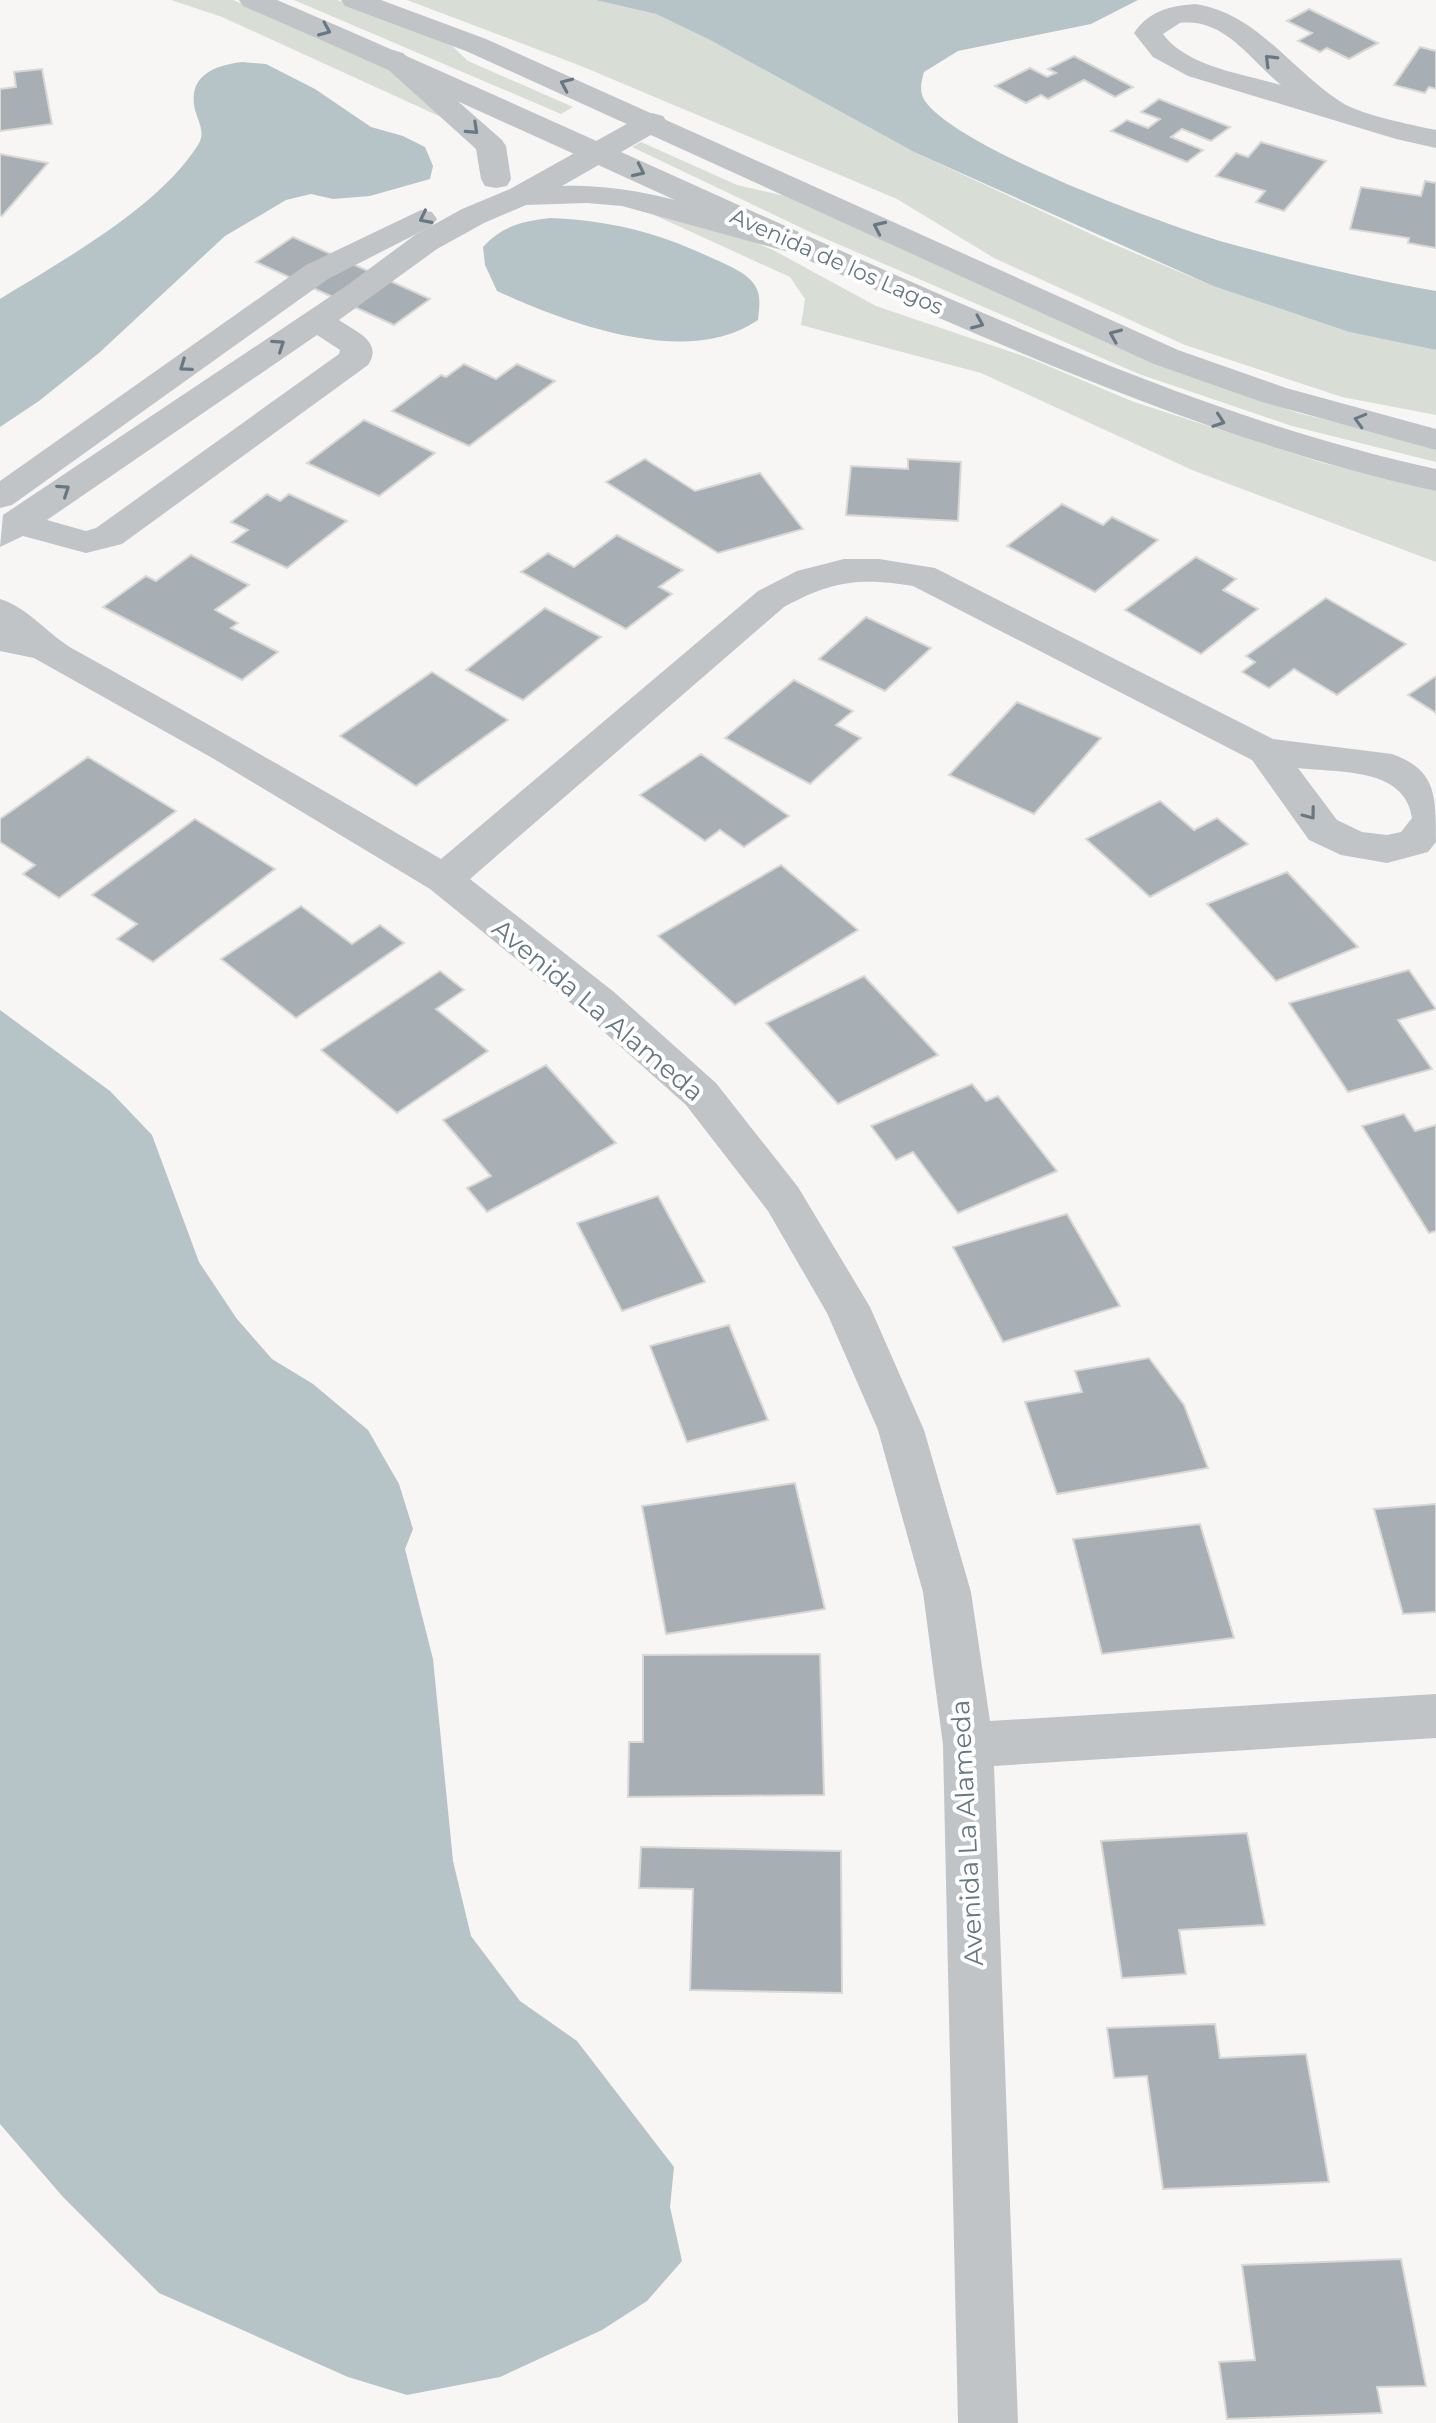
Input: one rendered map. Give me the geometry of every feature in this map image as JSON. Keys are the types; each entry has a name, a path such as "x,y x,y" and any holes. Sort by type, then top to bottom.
{"street":[{"name":"Avenida de los Lagos","path":"253,0 393,59 806,248 1144,395 1247,431 1382,469 1436,480"},
{"name":"Avenida de los Lagos","path":"355,0 476,45 652,122 1039,302 1166,357 1274,395 1436,440"},
{"path":"1331,109 1279,69 1241,31 1224,19 1207,13 1169,16 1155,24 1148,33 1153,44 1166,54 1198,70 1407,133 1436,139"},
{"path":"393,59 491,146 508,188"},
{"path":"5,519 316,320 426,242 473,216 566,138 617,107"},
{"path":"5,519 317,272 508,188 598,153 652,122"},
{"path":"508,188 624,197 806,248"},
{"path":"5,519 86,542 109,536 356,358 356,346 316,320"},
{"path":"444,879 771,599 804,579 844,569 882,569 922,576 1265,751"},
{"name":"Avenida La Alameda","path":"0,611 45,649 227,750 444,879 599,1003 701,1094 783,1199 847,1307 901,1430 947,1592 968,1745 988,2423"},
{"name":"Avenida La Alameda","path":"0,639 45,649"},
{"path":"968,1745 1436,1716"}],"shaded area":[{"path":"171,0 233,0 367,55 400,75 452,122 222,17"},
{"path":"294,0 337,0 448,42 468,61 573,107 561,114"},
{"path":"407,0 595,0 656,14 710,40 914,152 1106,241 1213,286 1349,332 1436,350 1436,415 1342,397 1185,345 994,258 897,199 581,66"},
{"path":"595,0 1138,0 1091,24 958,51 924,72 921,87 923,98 945,120 977,141 1066,183 1159,220 1279,257 1436,291 1436,350 1349,332 1213,286 914,152 710,40 656,14"},
{"path":"242,62 266,64 315,89 371,127 403,136 425,147 433,166 430,179 370,196 333,199 311,194 286,200 225,236 99,353 39,401 0,427 0,299 108,231 159,190 181,168 200,140 201,130 194,105 196,85 215,68"},
{"path":"641,142 737,185 785,196 1152,362 1298,413 1436,447 1436,462 1292,426 1139,374 810,232 632,147"},
{"path":"641,209 737,235 773,250 876,306 1029,358 1134,402 1323,463 1436,491 1436,562 1192,470 981,373 801,325 805,299 790,277"},
{"path":"550,218 633,229 673,241 729,266 746,276 757,288 758,320 730,334 698,341 663,341 592,327 497,291 485,265 483,247 514,226"},
{"path":"0,1010 110,1091 152,1135 199,1262 237,1319 272,1359 313,1384 368,1430 399,1484 413,1529 405,1549 433,1659 453,1861 471,1936 520,2001 577,2041 674,2167 670,2207 682,2261 647,2301 602,2330 500,2377 407,2395 348,2377 159,2293 63,2197 0,2124"}],"building":[{"path":"1309,9 1378,43 1349,59 1327,48 1320,52 1298,41 1312,33 1287,21"},
{"path":"1420,47 1436,51 1436,89 1429,87 1425,93 1394,85"},
{"path":"1074,56 1133,87 1115,97 1084,80 1048,99 1041,95 1026,103 995,86 1030,68 1047,77 1056,73 1048,69"},
{"path":"42,69 52,124 0,131 0,89 16,87 14,72"},
{"path":"1159,99 1230,127 1211,141 1182,129 1171,137 1203,150 1187,162 1111,131 1127,120 1148,128 1160,119 1141,112"},
{"path":"1261,142 1326,161 1284,211 1256,202 1265,191 1216,176 1236,153 1248,157"},
{"path":"0,154 48,163 2,216 0,215"},
{"path":"1425,181 1436,183 1436,248 1408,243 1409,238 1350,229 1361,187 1421,196"},
{"path":"293,237 430,299 394,325 256,262"},
{"path":"464,364 496,379 517,364 555,381 469,446 392,411 441,375 446,377"},
{"path":"364,420 435,453 379,496 307,463"},
{"path":"645,459 695,491 760,473 803,529 718,553 606,482"},
{"path":"908,459 961,462 958,521 846,515 851,466 908,469"},
{"path":"267,494 280,501 289,494 347,521 287,568 232,542 248,530 231,522"},
{"path":"1062,504 1103,525 1112,517 1158,540 1095,592 1007,546"},
{"path":"617,535 683,570 659,587 672,594 626,629 521,572 548,553 574,567"},
{"path":"191,555 249,585 215,610 238,623 231,628 278,652 242,680 103,607 146,576 156,581"},
{"path":"1196,557 1236,579 1223,590 1258,609 1201,654 1125,610"},
{"path":"1326,598 1406,644 1337,695 1294,669 1269,688 1242,672 1255,662 1246,656"},
{"path":"545,608 601,637 523,700 466,670"},
{"path":"866,617 931,648 885,691 819,659"},
{"path":"432,672 508,720 416,786 340,736"},
{"path":"1436,676 1436,713 1408,695"},
{"path":"794,680 853,711 836,725 861,738 810,784 725,738"},
{"path":"1017,702 1101,738 1034,814 949,775"},
{"path":"701,754 789,816 744,847 720,830 705,841 640,795"},
{"path":"88,757 176,811 59,898 23,874 35,865 0,842 0,819"},
{"path":"1160,801 1194,830 1217,818 1248,844 1150,897 1086,839"},
{"path":"195,819 275,869 153,962 117,939 137,924 92,895"},
{"path":"781,865 858,930 735,1005 658,936"},
{"path":"1287,872 1358,947 1276,981 1207,904"},
{"path":"301,906 352,944 380,925 404,943 296,1018 221,959"},
{"path":"1409,970 1436,1009 1398,1020 1432,1069 1348,1092 1289,1003"},
{"path":"440,971 464,990 436,1009 488,1051 397,1113 321,1050"},
{"path":"864,976 938,1055 838,1104 766,1023"},
{"path":"546,1065 616,1143 487,1212 467,1188 491,1176 443,1120"},
{"path":"972,1084 986,1101 998,1096 1057,1171 958,1213 913,1152 896,1160 871,1126"},
{"path":"1404,1114 1415,1131 1436,1125 1436,1231 1429,1233 1362,1126"},
{"path":"658,1196 705,1282 622,1311 577,1223"},
{"path":"1067,1214 1120,1306 1003,1342 953,1247"},
{"path":"729,1325 768,1420 687,1442 650,1346"},
{"path":"1149,1358 1184,1405 1208,1468 1057,1494 1025,1402 1082,1392 1075,1371"},
{"path":"795,1483 825,1609 666,1634 642,1506"},
{"path":"1436,1504 1436,1612 1403,1614 1374,1509"},
{"path":"1200,1524 1234,1638 1102,1654 1073,1539"},
{"path":"820,1654 824,1795 628,1797 629,1742 643,1742 643,1655"},
{"path":"1247,1833 1265,1925 1179,1930 1186,1974 1122,1978 1101,1841"},
{"path":"641,1847 841,1851 842,1993 690,1990 693,1889 639,1888"},
{"path":"1215,2024 1220,2058 1306,2054 1329,2182 1163,2189 1147,2076 1114,2078 1107,2028"},
{"path":"1401,2259 1426,2386 1377,2387 1382,2413 1227,2419 1219,2362 1255,2360 1242,2265"}]}
